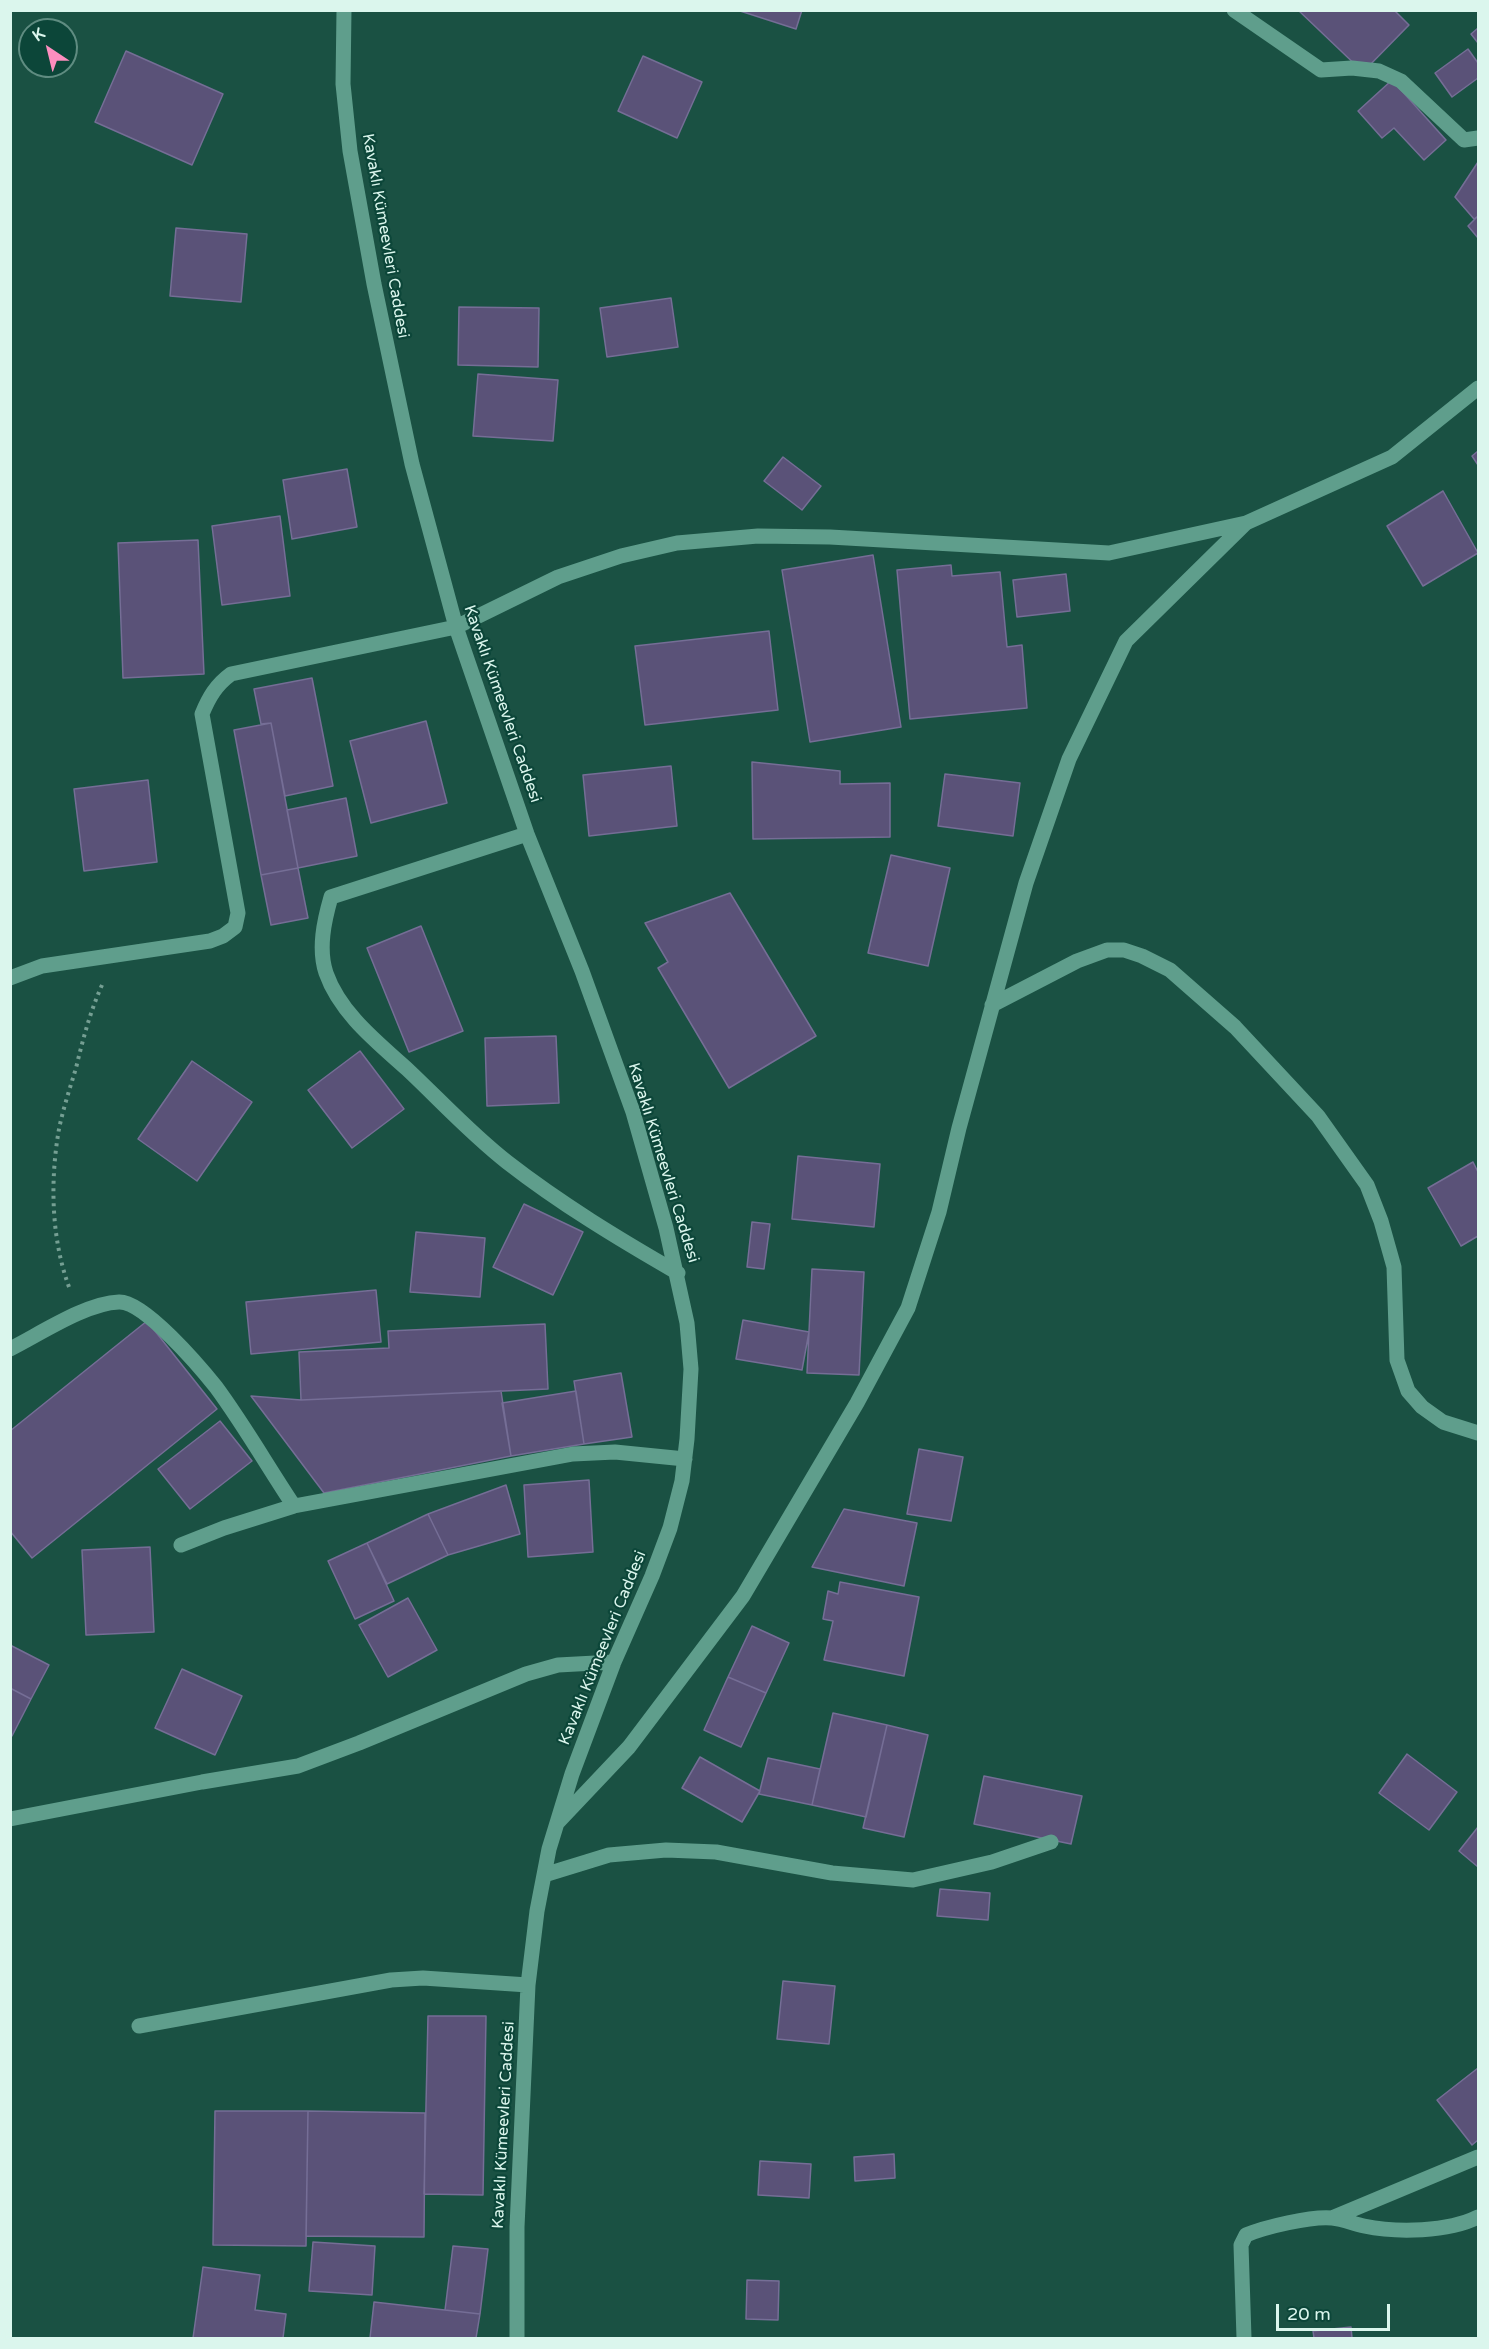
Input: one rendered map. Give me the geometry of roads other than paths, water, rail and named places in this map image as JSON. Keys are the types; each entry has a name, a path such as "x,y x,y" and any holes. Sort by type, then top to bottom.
{"street":[{"name":"Kavaklı Kümeevleri Caddesi","path":"344,10 343,84 350,151 372,273 412,464 456,627 527,834 582,971 633,1112 678,1274 687,1323 691,1369 685,1459 670,1528 631,1627 614,1662 576,1765 549,1849 537,1911 528,1985 517,2227 517,2338"},
{"path":"1234,10 1321,70 1352,68 1379,71 1401,81 1464,140 1479,138"},
{"path":"10,978 42,966 210,941 223,936 235,927 238,914 202,714 208,698 220,682 231,674 456,627 558,577 621,556 676,543 758,536 830,537 1109,553 1246,523 1392,457 1479,388"},
{"path":"557,1823 629,1747 743,1596 863,1393 911,1297 939,1212 959,1128 1026,883 1069,759 1126,641 1246,523"},
{"path":"527,834 331,897 325,920 322,952 326,973 341,1001 363,1028 506,1161 585,1218 678,1274"},
{"path":"992,1005 1077,961 1107,950 1124,950 1170,970 1235,1027 1318,1116 1367,1185 1381,1221 1394,1266 1397,1360 1408,1391 1422,1407 1443,1422 1479,1433"},
{"path":"10,1349 93,1306 120,1301 137,1306 156,1322 216,1387 294,1506"},
{"path":"181,1545 224,1528 294,1506 573,1454 615,1452 685,1459"},
{"path":"10,1820 202,1782 298,1766 526,1674 558,1665 614,1662"},
{"path":"544,1875 609,1855 666,1850 716,1852 832,1873 913,1881 992,1862 1051,1842"},
{"path":"139,2026 391,1980 423,1978 528,1985"},
{"path":"1245,2338 1242,2245 1246,2235 1260,2229 1332,2218 1479,2157"},
{"path":"1332,2218 1366,2226 1411,2230 1455,2224 1479,2217"}]}
